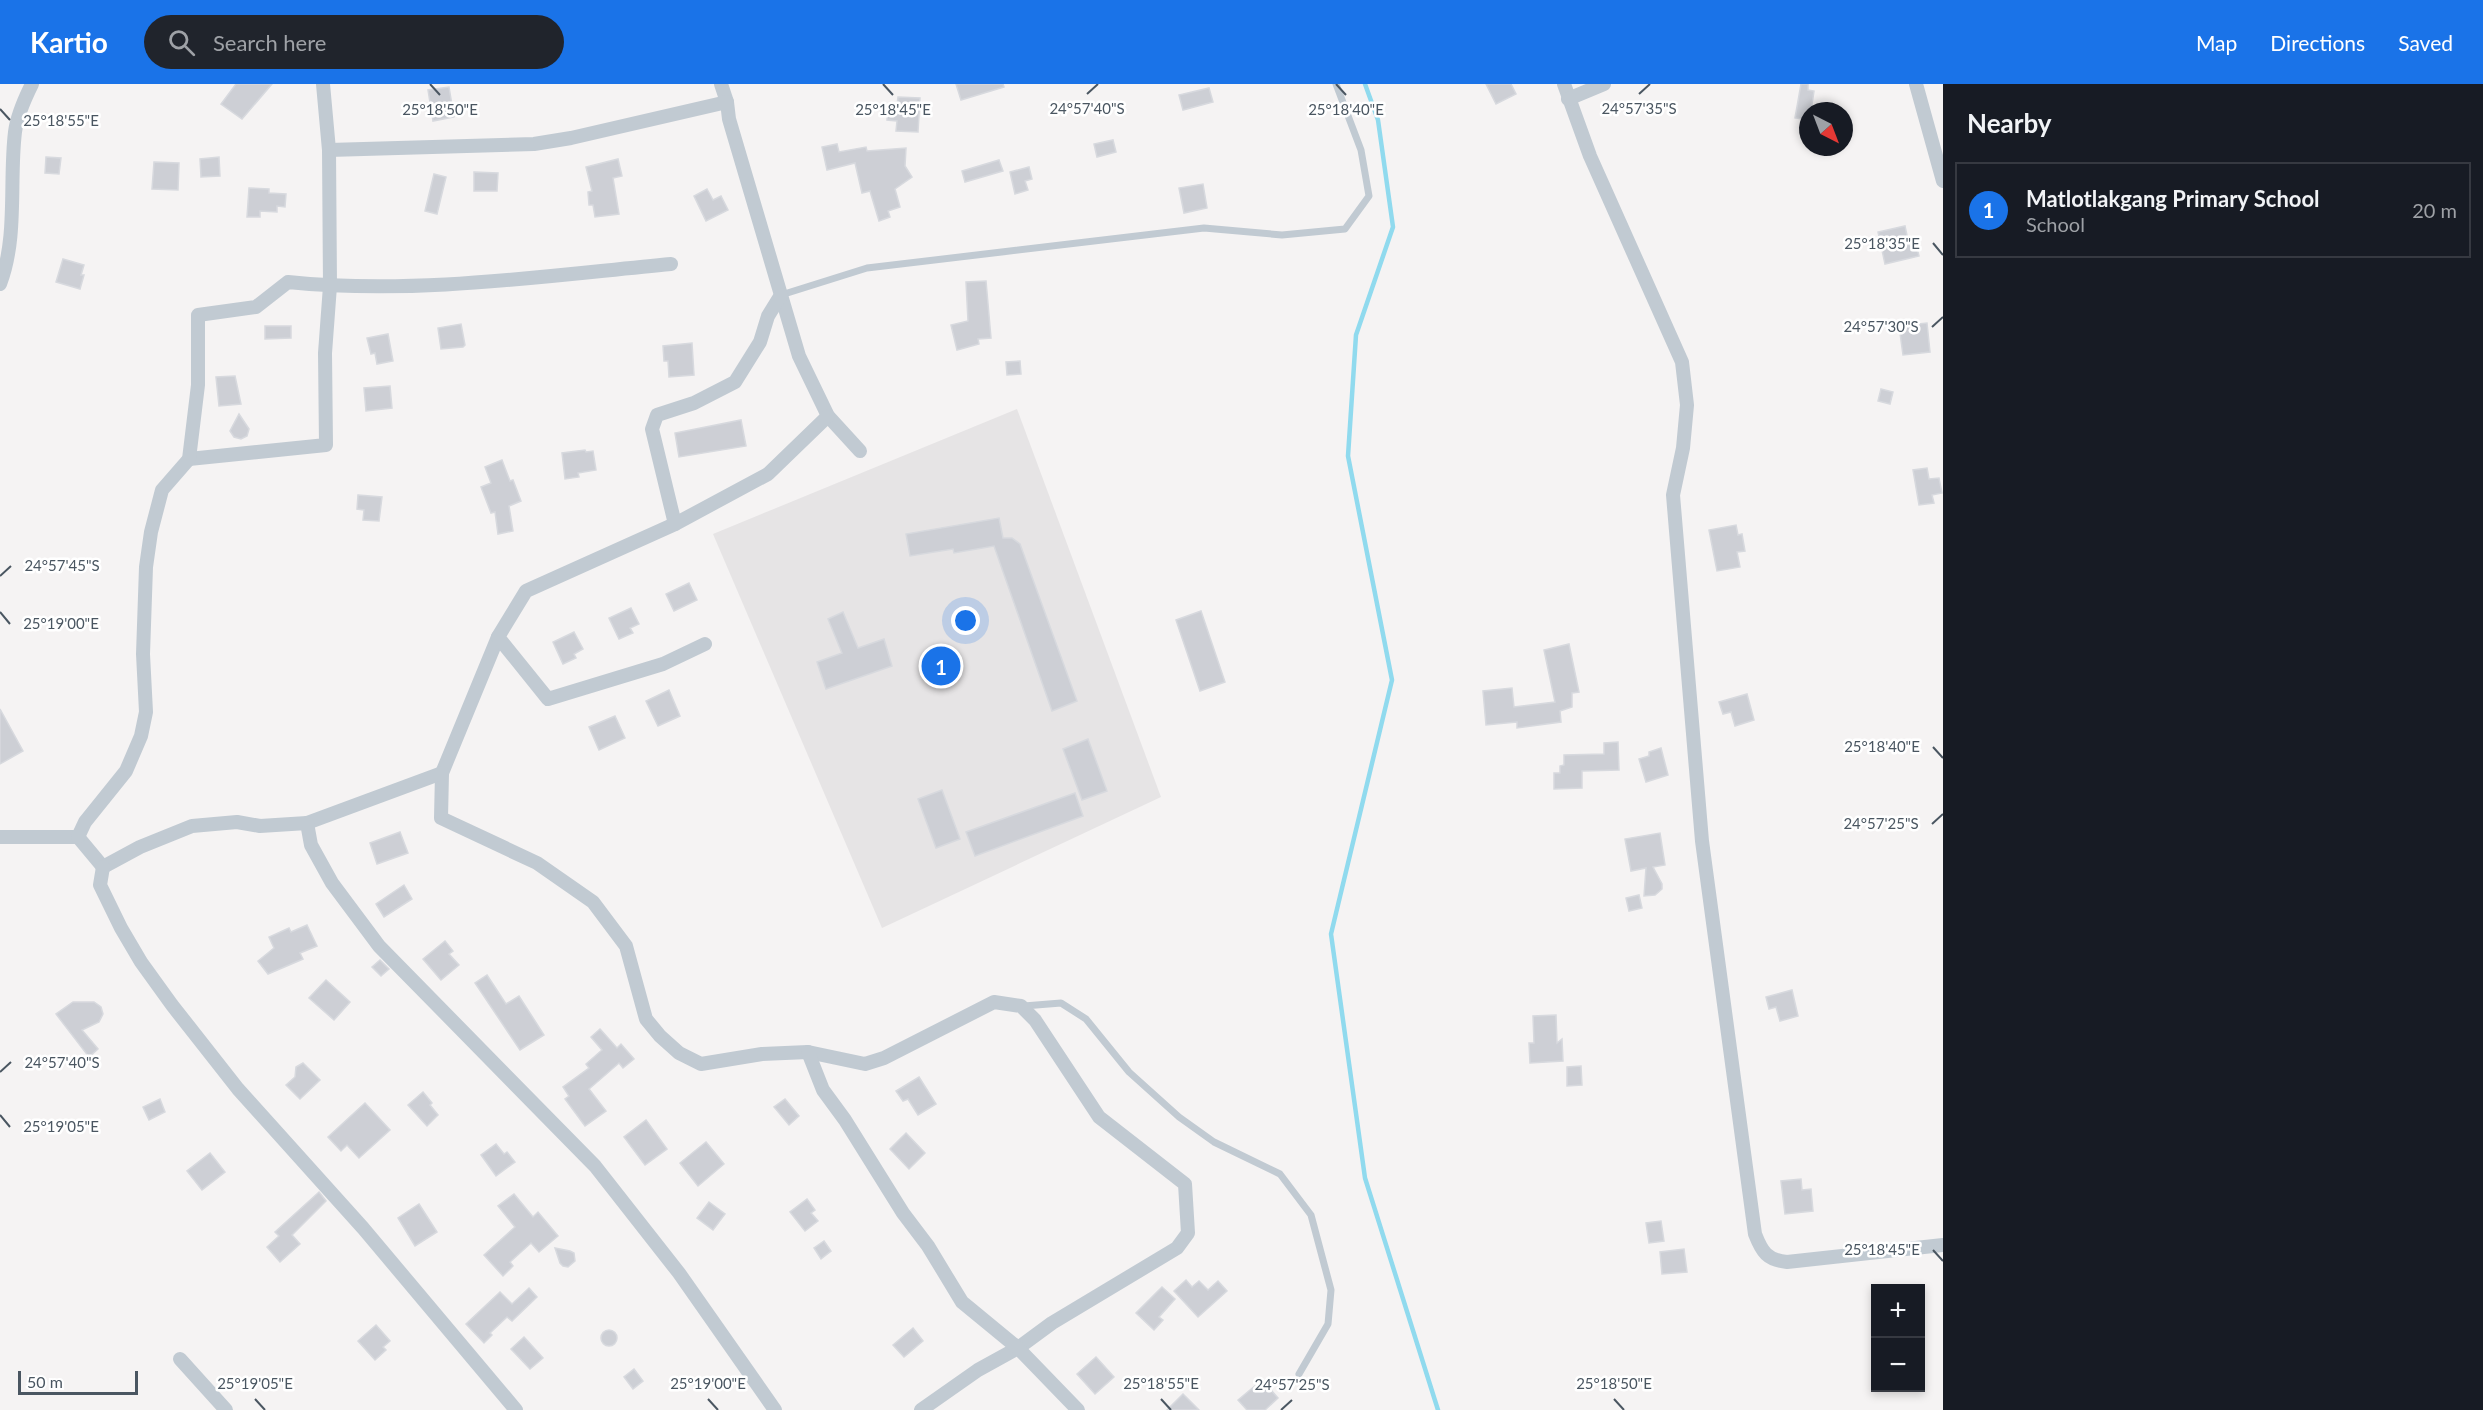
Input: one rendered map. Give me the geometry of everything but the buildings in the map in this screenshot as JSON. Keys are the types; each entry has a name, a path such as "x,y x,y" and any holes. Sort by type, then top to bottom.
{"street":[{"path":"0,284 5,271 10,228 15,130 32,84"},
{"path":"189,459 327,445 325,353 330,286 329,150 323,84"},
{"path":"721,84 727,102 729,119 799,356 828,416 860,451"},
{"path":"1564,84 1568,99 1682,362 1687,405 1683,448 1672,495 1702,841 1755,1234 1762,1252 1774,1260 1787,1262 1943,1245"},
{"path":"1568,99 1605,84"},
{"path":"1916,84 1918,98 1943,181"},
{"path":"329,150 534,144 572,138 727,102"},
{"path":"78,837 85,822 126,771 141,736 146,712 143,654 146,567 151,532 162,490 189,459 198,385 198,315 256,307 288,282 330,286 439,285 671,264"},
{"path":"675,524 652,429 657,415 694,403 735,382 760,342 768,316 781,295"},
{"path":"828,416 768,474 675,524 526,591 498,637 442,773 441,818 537,863 592,902 626,946 646,1019 679,1053 701,1064 762,1054 808,1052 865,1064 884,1058 994,1002 1021,1006 1035,1020 1099,1117 1185,1184 1188,1233 1177,1248 1052,1323 1018,1348 978,1370 921,1410"},
{"path":"498,637 548,699 663,664 705,644"},
{"path":"103,867 140,847 192,826 237,822 260,826 307,823 442,773"},
{"path":"307,823 311,845 332,883 379,946 595,1166 679,1273 775,1410"},
{"path":"0,837 78,837"},
{"path":"78,837 103,867 100,885 121,928 141,962 172,1005 238,1089 363,1228 516,1410"},
{"path":"808,1052 823,1090 845,1120 903,1213 928,1246 962,1302 1018,1348 1078,1410"},
{"path":"180,1359 226,1410"}],"lane":[{"path":"781,295 867,268 1180,230 1204,228 1282,235 1345,229 1369,196 1361,150 1336,84"},
{"path":"1021,1006 1061,1003 1086,1019 1130,1072 1179,1117 1214,1142 1280,1174 1311,1215 1331,1290 1328,1324 1299,1374"}],"shaded area":[{"path":"1017,409 1161,797 882,928 713,534"}],"waterway":[{"path":"1365,84 1378,120 1393,227 1356,335 1348,456 1392,680 1331,934 1365,1178 1438,1410"}],"place":[{"name":"Matlotlakgang Primary School","path":"941,666"}]}
